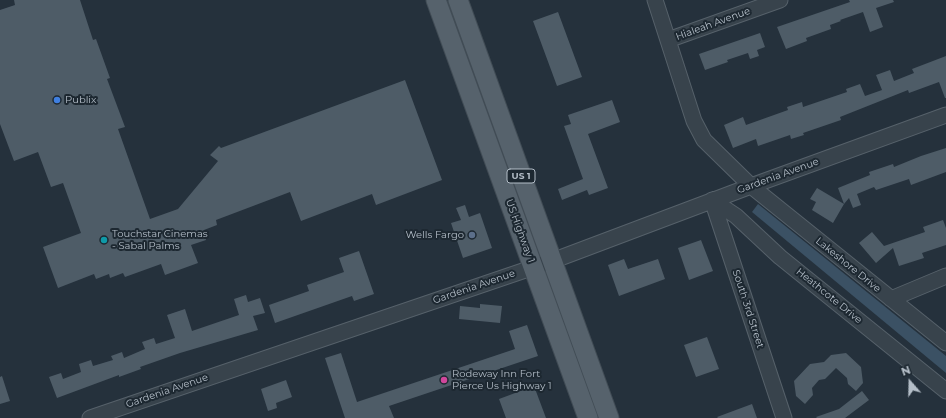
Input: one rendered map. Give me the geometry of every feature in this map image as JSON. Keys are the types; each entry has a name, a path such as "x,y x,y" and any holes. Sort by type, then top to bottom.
{"main road":[{"name":"US Highway 1","path":"436,0 588,418"},
{"path":"444,0 449,6 460,6"},
{"name":"US Highway 1","path":"460,6 609,418"},
{"path":"448,35 455,36 462,40 478,57"}],"street":[{"path":"655,0 694,121 704,140 751,186"},
{"name":"Hialeah Avenue","path":"668,40 780,0"},
{"name":"Gardenia Avenue","path":"90,418 552,261 712,200 946,115"},
{"name":"Lakeshore Drive","path":"751,186 946,343"},
{"name":"Heathcote Drive","path":"712,200 736,216 780,256 946,391"},
{"name":"South 3rd Street","path":"712,200 784,418"},
{"path":"724,237 730,230 744,223"},
{"path":"891,299 946,276"}],"water":[{"path":"758,204 946,356 946,373 752,212"}],"building":[{"path":"14,0 80,0 93,40 96,39 110,78 107,79 125,127 118,129 150,219 178,209 218,161 210,155 219,146 221,148 405,80 442,180 376,205 372,194 301,221 290,192 216,220 217,225 204,230 206,240 191,245 198,263 165,275 161,264 125,277 123,273 110,278 109,274 96,279 94,274 58,288 43,247 81,233 63,183 51,187 38,152 14,161 0,124 0,10 15,5"},
{"path":"849,0 893,0 894,2 876,8 883,27 870,32 863,12 840,20 841,21 830,25 831,29 806,38 807,41 786,49 777,27 850,2"},
{"path":"558,12 582,77 557,86 533,21"},
{"path":"760,33 765,47 757,50 759,56 750,59 748,53 727,60 728,62 705,70 699,54"},
{"path":"946,56 946,98 939,82 909,93 908,90 840,117 841,120 803,133 804,135 791,139 790,135 758,146 756,139 733,148 724,125 743,117 746,125 788,110 787,107 802,102 803,107 847,92 846,89 860,84 865,96 882,90 876,75 890,70 894,81 914,73 912,69"},
{"path":"612,100 620,122 588,134 608,188 589,195 587,190 562,200 558,189 583,179 564,126 571,124 568,115"},
{"path":"946,148 946,172 911,185 909,179 876,190 874,187 857,194 861,205 853,208 849,198 844,204 838,188 870,175 869,172 893,164 894,167"},
{"path":"817,188 844,204 833,223 812,210 816,202 810,199"},
{"name":"Wells Fargo","path":"465,205 469,217 480,213 492,248 463,258 451,223 461,220 456,208"},
{"path":"943,220 946,228 946,245 922,253 924,258 899,266 893,248 876,263 859,243 872,232 884,246 925,232 923,227"},
{"path":"701,240 713,271 689,280 678,248"},
{"path":"359,251 374,294 354,301 352,296 275,323 269,305 309,291 307,285 344,272 339,258"},
{"path":"624,259 628,269 658,259 665,279 619,296 608,265"},
{"path":"246,295 248,302 260,298 265,313 253,316 258,330 180,353 140,367 141,369 119,377 119,375 57,398 49,377 61,373 63,379 81,372 79,364 91,360 93,366 113,360 111,356 122,352 124,358 145,349 142,342 154,338 156,344 175,338 167,315 185,309 192,331 239,315 234,299"},
{"path":"480,304 502,306 500,323 459,319 460,306 480,308"},
{"name":"Rodeway Inn Fort Pierce Us Highway 1","path":"527,325 538,356 389,406 394,418 345,418 325,358 341,353 357,402 515,349 509,331"},
{"path":"707,337 719,369 696,377 684,345"},
{"path":"846,353 861,367 863,383 856,391 848,384 847,378 836,368 825,379 819,380 812,388 813,395 805,404 796,396 794,381 810,364 824,362 831,355"},
{"path":"2,376 10,401 0,404 0,377"},
{"path":"286,380 292,397 276,403 277,408 268,411 261,389"},
{"path":"534,386 546,418 506,418 499,399"},
{"path":"862,391 869,400 845,418 816,417 839,409"},
{"path":"752,404 757,418 717,417"}],"place":[{"name":"Publix","path":"57,100"},
{"name":"Wells Fargo","path":"472,235"},
{"name":"Touchstar Cinemas - Sabal Palms","path":"104,240"},
{"name":"Rodeway Inn Fort Pierce Us Highway 1","path":"444,380"}]}
